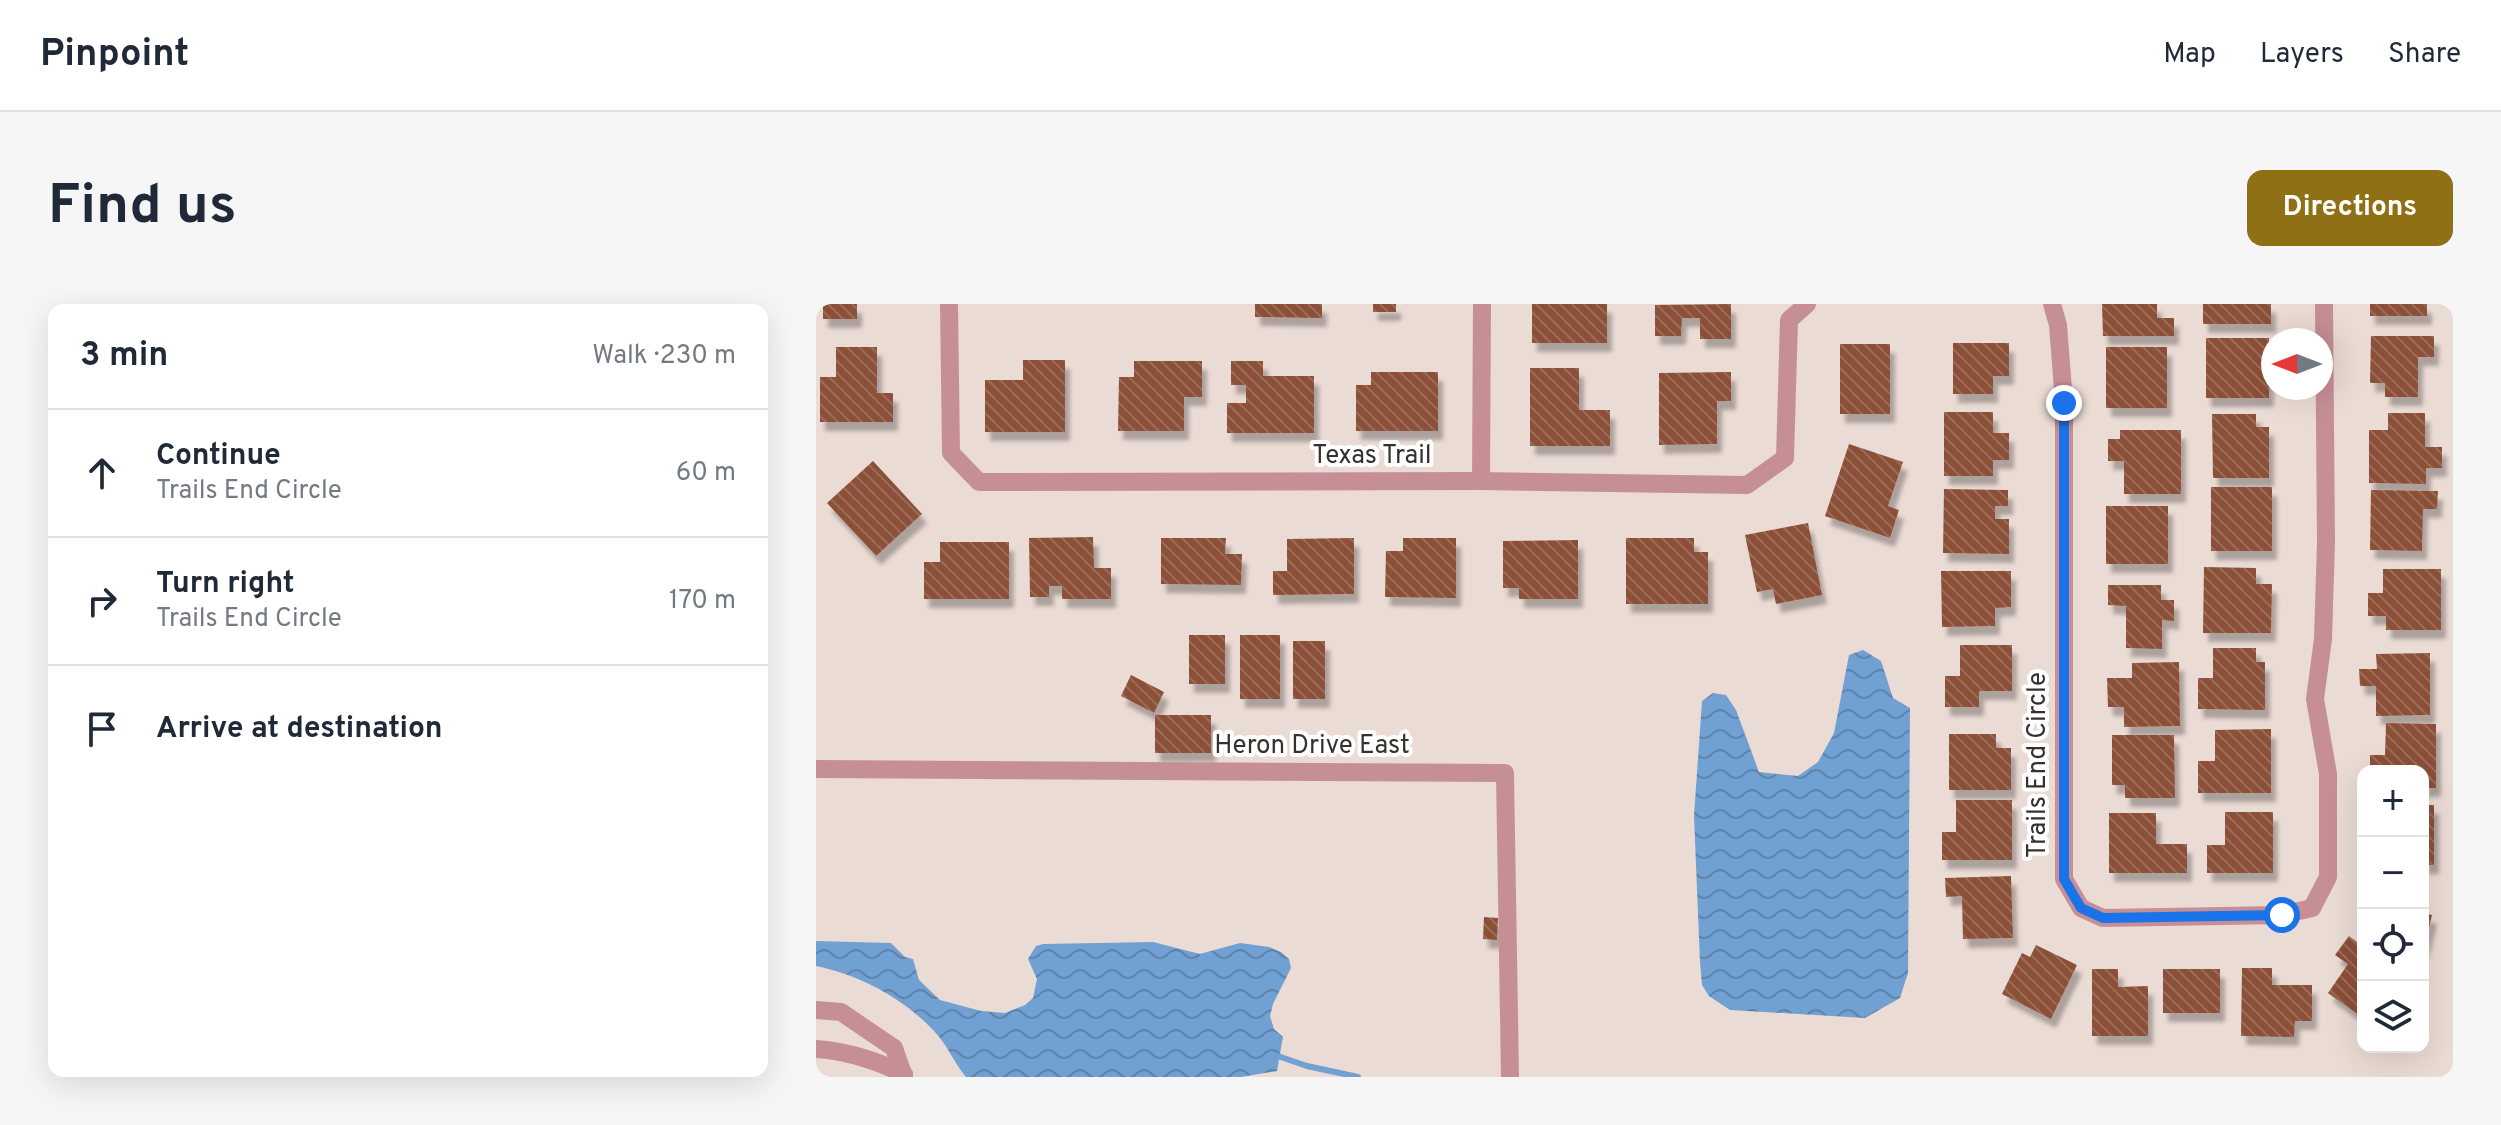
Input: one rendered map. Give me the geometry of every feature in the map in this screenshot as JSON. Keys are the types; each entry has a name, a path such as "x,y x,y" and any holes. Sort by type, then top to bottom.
{"street":[{"name":"Texas Trail","path":"949,304 951,453 979,482 1481,481 1747,485 1785,458 1789,320 1807,304"},
{"path":"1481,481 1482,304"},
{"name":"Trails End Circle","path":"2052,304 2058,325 2064,403 2064,879 2081,908 2103,918 2282,915 2312,908 2328,877 2328,774 2315,699 2323,639 2326,542 2324,304"},
{"name":"Heron Drive East","path":"816,769 1505,773 1510,1077"},
{"path":"816,1010 841,1012 894,1048 904,1076"},
{"path":"816,1049 836,1050 876,1060 904,1076"}],"water":[{"path":"1863,650 1881,661 1893,698 1910,708 1908,973 1900,998 1865,1018 1730,1010 1709,996 1702,985 1694,816 1702,701 1713,693 1726,695 1736,710 1759,772 1798,776 1818,762 1834,733 1849,655"},
{"path":"816,941 891,943 905,957 913,959 919,980 940,1000 981,1011 1005,1013 1033,998 1037,979 1028,959 1036,946 1043,944 1153,942 1200,954 1240,943 1269,947 1289,959 1291,968 1270,1016 1274,1029 1283,1037 1277,1071 1241,1077 966,1077 939,1036 909,1008 849,975 816,966"}],"building":[{"path":"823,304 857,304 857,319 823,319"},
{"path":"1255,304 1322,304 1322,318 1255,317"},
{"path":"1373,304 1396,304 1396,312 1373,312"},
{"path":"1532,304 1607,304 1607,343 1532,343"},
{"path":"1731,304 1731,339 1700,339 1700,318 1682,318 1681,336 1655,336 1655,305"},
{"path":"2102,304 2157,304 2157,318 2174,318 2174,336 2103,336"},
{"path":"2203,304 2271,304 2271,324 2203,324"},
{"path":"2370,304 2427,304 2427,316 2370,316"},
{"path":"2371,336 2434,336 2434,357 2418,357 2418,397 2385,397 2385,383 2370,383"},
{"path":"2206,338 2261,338 2261,398 2206,398"},
{"path":"1953,343 2009,343 2009,376 1993,376 1993,394 1953,394"},
{"path":"1840,344 1890,344 1890,414 1840,414"},
{"path":"836,347 877,347 877,393 893,393 893,422 820,422 820,377 836,377"},
{"path":"2106,347 2167,347 2167,408 2106,408"},
{"path":"1023,360 1065,360 1065,432 985,432 985,380 1023,380"},
{"path":"1134,361 1202,361 1202,397 1184,397 1184,431 1118,431 1119,377 1134,377"},
{"path":"1231,361 1263,361 1263,376 1314,376 1314,433 1227,433 1227,403 1246,403 1246,385 1231,385"},
{"path":"1530,368 1579,368 1579,410 1610,410 1610,446 1530,446"},
{"path":"1371,372 1438,372 1438,431 1356,431 1356,385 1371,385"},
{"path":"1731,372 1731,401 1717,401 1717,444 1659,445 1659,373"},
{"path":"1944,412 1993,412 1993,433 2009,433 2009,460 1993,460 1993,476 1944,476"},
{"path":"2388,413 2425,413 2425,447 2442,447 2442,468 2426,468 2426,484 2369,483 2369,430 2388,430"},
{"path":"2212,414 2256,414 2256,427 2269,427 2269,478 2213,478"},
{"path":"2120,430 2181,430 2181,494 2124,494 2124,461 2108,461 2108,439 2120,439"},
{"path":"1849,444 1903,462 1888,506 1899,510 1890,538 1825,516"},
{"path":"873,461 922,514 876,556 827,503"},
{"path":"2211,487 2272,487 2272,551 2211,551"},
{"path":"1944,489 2008,490 2008,506 1995,506 1995,519 2009,519 2009,554 1943,553"},
{"path":"2371,490 2438,491 2437,509 2423,509 2422,551 2370,550"},
{"path":"2106,506 2168,506 2168,564 2106,564"},
{"path":"1808,523 1822,595 1776,604 1773,589 1757,592 1745,535"},
{"path":"1093,537 1094,568 1111,568 1111,599 1062,599 1062,586 1049,586 1049,597 1030,597 1029,538"},
{"path":"1161,538 1226,538 1225,554 1242,554 1241,585 1161,584"},
{"path":"1354,538 1354,594 1273,595 1273,571 1287,571 1287,539"},
{"path":"1403,538 1456,538 1456,598 1385,597 1386,551 1403,551"},
{"path":"1626,538 1694,538 1694,552 1708,552 1708,604 1626,604"},
{"path":"1578,540 1578,599 1519,599 1519,588 1503,588 1503,541"},
{"path":"940,542 1009,542 1009,599 924,599 924,562 940,562"},
{"path":"2204,567 2256,568 2256,584 2272,584 2271,633 2203,633"},
{"path":"2383,569 2441,569 2441,630 2386,630 2386,616 2368,616 2368,593 2383,593"},
{"path":"1941,571 2011,571 2011,607 1995,608 1995,626 1942,627"},
{"path":"2108,585 2161,585 2161,600 2174,600 2174,621 2162,620 2162,649 2126,648 2126,606 2108,605"},
{"path":"1189,635 1225,635 1225,684 1189,684"},
{"path":"1240,635 1280,635 1280,699 1240,699"},
{"path":"1293,641 1325,641 1325,699 1293,699"},
{"path":"1960,645 2012,645 2012,691 1979,691 1979,707 1945,707 1945,676 1960,676"},
{"path":"2213,648 2256,648 2256,662 2265,662 2265,710 2198,709 2198,678 2213,678"},
{"path":"2430,653 2430,715 2376,716 2376,686 2360,686 2359,669 2377,669 2376,654"},
{"path":"2179,662 2180,726 2124,727 2124,707 2108,707 2107,678 2132,678 2132,663"},
{"path":"1131,675 1164,692 1154,713 1121,696"},
{"path":"1155,715 1211,715 1211,753 1155,753"},
{"path":"2386,723 2436,724 2436,788 2429,788 2429,765 2370,765 2370,755 2385,755"},
{"path":"2271,729 2271,793 2198,793 2198,761 2215,761 2215,730"},
{"path":"1949,734 1996,734 1996,748 2011,748 2011,790 1949,790"},
{"path":"2112,735 2174,735 2175,798 2125,798 2125,785 2112,785"},
{"path":"1956,800 2012,800 2012,860 1942,860 1942,832 1956,832"},
{"path":"2429,805 2434,805 2434,865 2429,865"},
{"path":"2225,812 2273,812 2273,873 2207,873 2207,845 2225,845"},
{"path":"2109,813 2156,813 2156,844 2187,844 2187,873 2109,873"},
{"path":"2011,876 2013,938 1963,939 1962,896 1946,897 1945,878"},
{"path":"1484,917 1498,918 1497,940 1483,939"},
{"path":"2349,936 2357,942 2357,1014 2328,993 2348,964 2335,955"},
{"path":"2036,945 2077,965 2051,1019 2002,994 2022,953 2030,957"},
{"path":"2242,968 2272,968 2272,985 2312,985 2312,1021 2295,1021 2294,1037 2241,1036"},
{"path":"2092,969 2118,969 2118,987 2148,986 2148,1036 2092,1036"},
{"path":"2163,969 2220,969 2220,1013 2163,1013"}],"waterway":[{"path":"1272,1054 1307,1066 1358,1077"}],"route":[{"path":"2064,403 2064,879 2081,908 2103,918 2282,915"}]}
